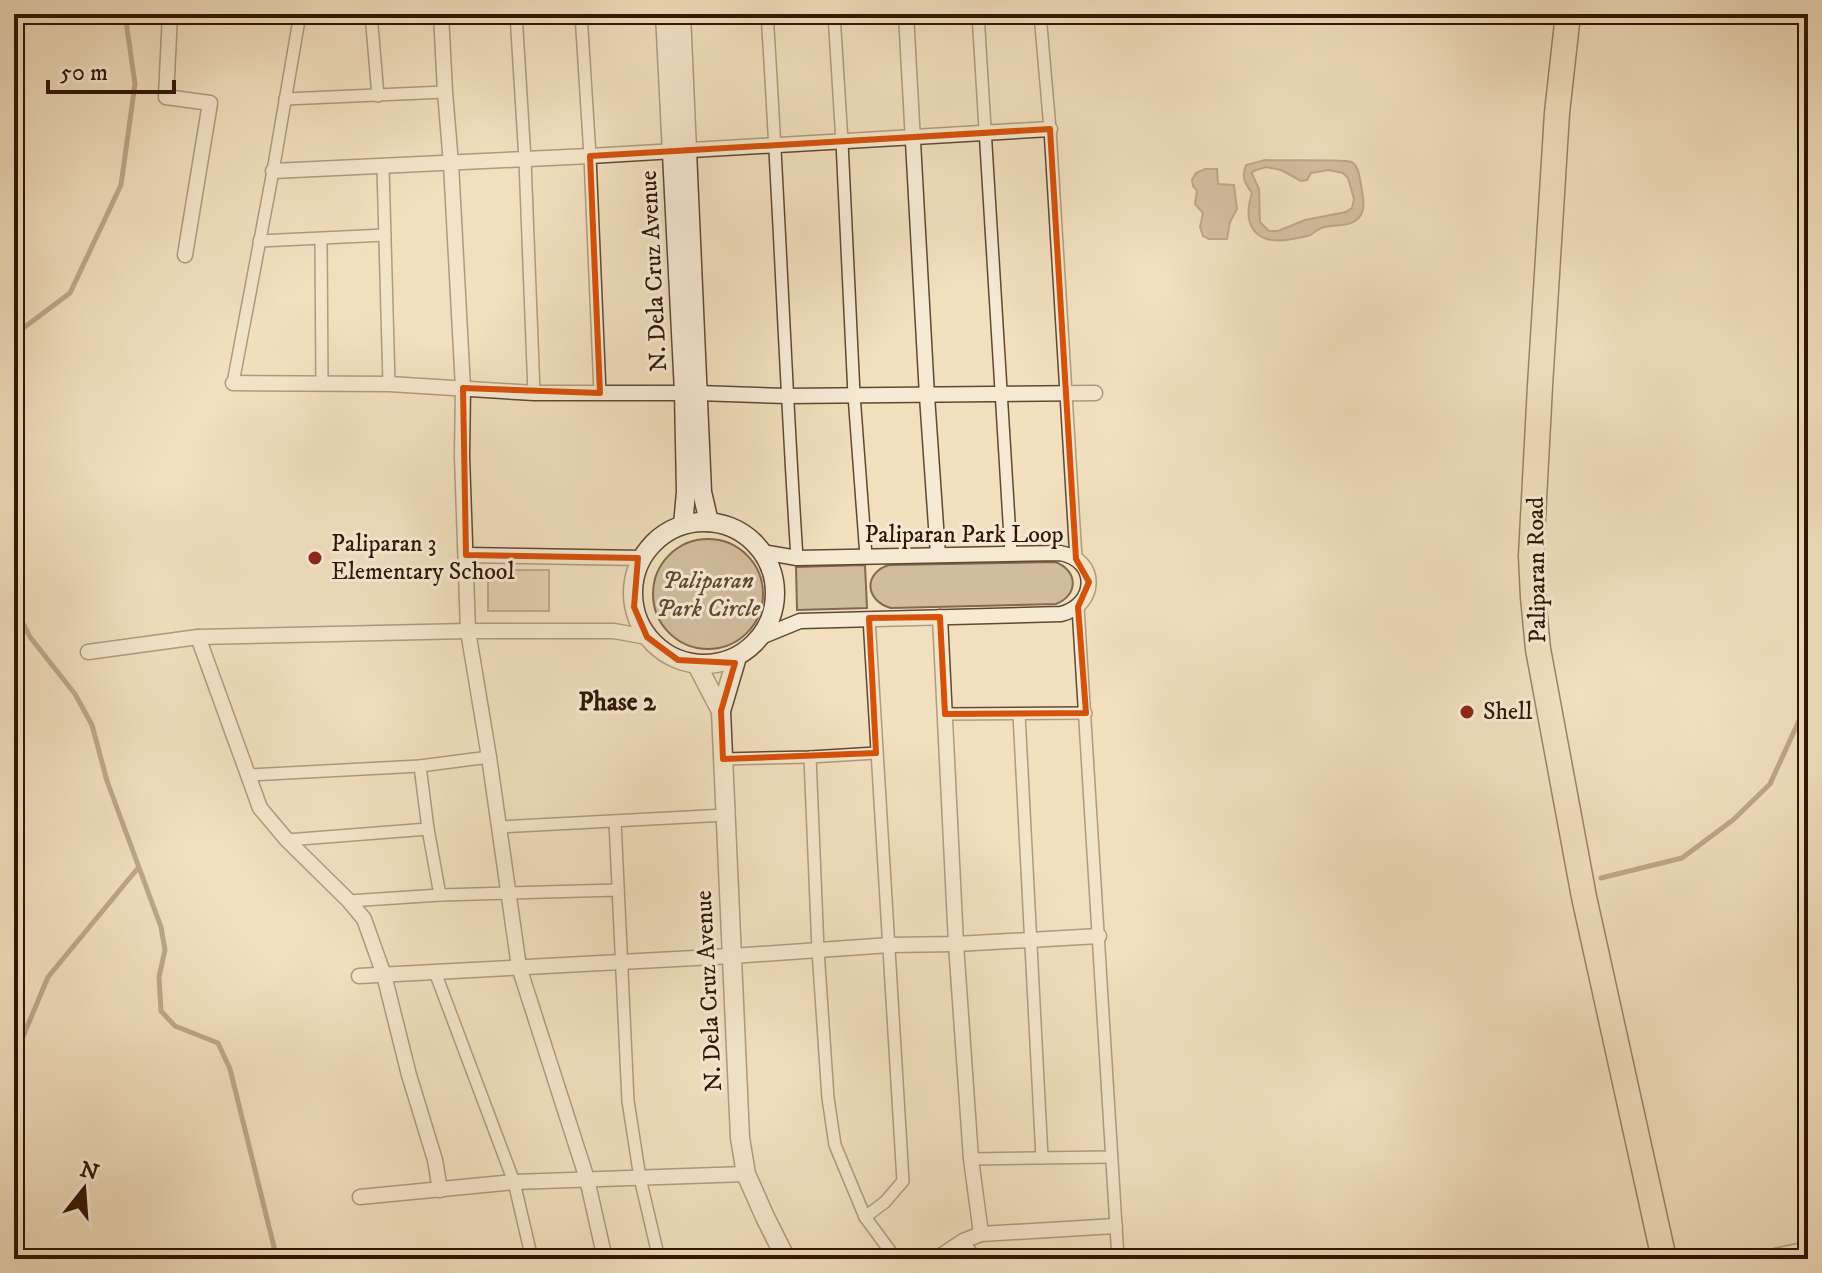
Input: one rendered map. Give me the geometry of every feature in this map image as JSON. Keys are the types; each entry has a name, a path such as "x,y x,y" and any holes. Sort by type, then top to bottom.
{"main road":[{"name":"Paliparan Road","path":"1568,14 1557,113 1541,370 1531,556 1533,597 1538,649 1584,897 1664,1259"}],"street":[{"path":"170,14 166,97 210,103 185,255"},
{"path":"300,14 233,383 389,384 534,393 691,392 786,396 1095,393"},
{"path":"371,14 378,96"},
{"path":"441,14 463,388 468,631 519,967 587,1179 605,1259"},
{"path":"516,14 534,393"},
{"path":"581,14 600,393"},
{"name":"N. Dela Cruz Avenue","path":"665,14 680,151"},
{"name":"N. Dela Cruz Avenue","path":"681,14 680,151 691,392 702,492 709,522"},
{"path":"767,14 797,558"},
{"path":"834,14 854,395 866,556"},
{"path":"906,14 938,555"},
{"path":"978,14 1011,554"},
{"path":"1040,14 1076,559"},
{"path":"285,99 445,92"},
{"path":"273,171 451,164 1050,129"},
{"path":"383,167 389,384"},
{"path":"259,241 385,235"},
{"path":"321,239 322,384"},
{"name":"N. Dela Cruz Avenue","path":"683,525 691,392"},
{"path":"709,522 739,531 752,540 770,565 776,595 769,624 750,649 718,664 697,665 661,651 647,637 636,615 632,590 641,558 652,544 683,525 709,522"},
{"name":"Paliparan Park Loop","path":"762,552 797,558 1060,553 1083,565 1089,582 1084,601 1078,607"},
{"path":"466,555 641,558"},
{"path":"761,637 800,621 1061,614 1078,607 1118,1259"},
{"path":"940,617 956,944 971,1159 981,1234"},
{"path":"865,1217 885,1202 903,1181 869,618"},
{"path":"88,652 198,637 614,631 647,637"},
{"path":"198,637 260,808 364,919 384,975 409,1075 435,1160 440,1190"},
{"name":"N. Dela Cruz Avenue","path":"737,657 721,711 740,1138 746,1174 786,1259"},
{"name":"N. Dela Cruz Avenue","path":"697,665 721,711"},
{"path":"945,714 1086,713"},
{"path":"1019,714 1042,1158"},
{"path":"723,759 876,753"},
{"path":"249,775 420,766 489,757"},
{"path":"810,757 818,950 828,1098 835,1145 865,1217 896,1259"},
{"path":"420,766 440,895"},
{"path":"500,827 726,815"},
{"path":"615,821 628,1101 640,1178 659,1259"},
{"path":"287,840 428,829"},
{"path":"349,901 618,890"},
{"path":"359,976 1099,936"},
{"path":"435,972 514,1182 532,1259"},
{"path":"971,1159 1111,1157"},
{"path":"360,1197 514,1182 746,1174"},
{"path":"936,1259 963,1241 981,1234 1115,1226"},
{"path":"963,1241 976,1259"},
{"path":"1771,1259 1808,1251"}],"highlighted area":[{"path":"1050,129 1076,559 1089,582 1078,607 1086,713 945,714 940,617 869,618 876,753 723,759 721,711 735,663 678,660 647,637 634,607 638,558 466,555 463,388 600,393 590,156"}],"green space":[{"name":"Paliparan Park Circle","path":"708,539 729,543 747,555 759,573 763,594 759,615 747,633 729,645 708,649 687,645 669,633 657,615 653,594 657,573 669,555 687,543"},
{"path":"1055,562 1068,571 1073,583 1069,595 1056,604 891,608 876,599 870,587 875,574 889,565"},
{"path":"865,565 867,608 797,610 796,567"},
{"path":"488,570 549,570 549,611 488,611"}],"shaded area":[{"path":"1265,160 1352,162 1359,175 1363,200 1361,215 1348,224 1321,228 1304,237 1269,240 1255,231 1251,224 1249,205 1252,193 1244,180 1246,165","holes":["1266,167 1281,170 1301,181 1307,180 1311,173 1329,170 1343,173 1348,178 1354,199 1352,208 1305,220 1278,231 1269,231 1260,222 1259,189 1252,174"]},
{"path":"1217,169 1218,184 1234,185 1237,209 1230,222 1227,239 1209,239 1203,236 1200,227 1203,213 1195,204 1197,191 1192,180 1196,173"}],"waterway":[{"path":"14,341 18,332 70,293 121,185 135,84 125,14"},
{"path":"14,606 30,637 75,694 92,725 107,781 161,927 165,950 159,977 161,1011 175,1026 218,1043 230,1069 277,1259"},
{"path":"1601,878 1682,858 1733,820 1770,784 1808,701"},
{"path":"14,1058 48,977 138,868"}],"place":[{"name":"Paliparan 3 Elementary School","path":"315,558"},
{"name":"Shell","path":"1467,712"}],"district":[{"name":"Phase 2","path":"617,702"}]}
